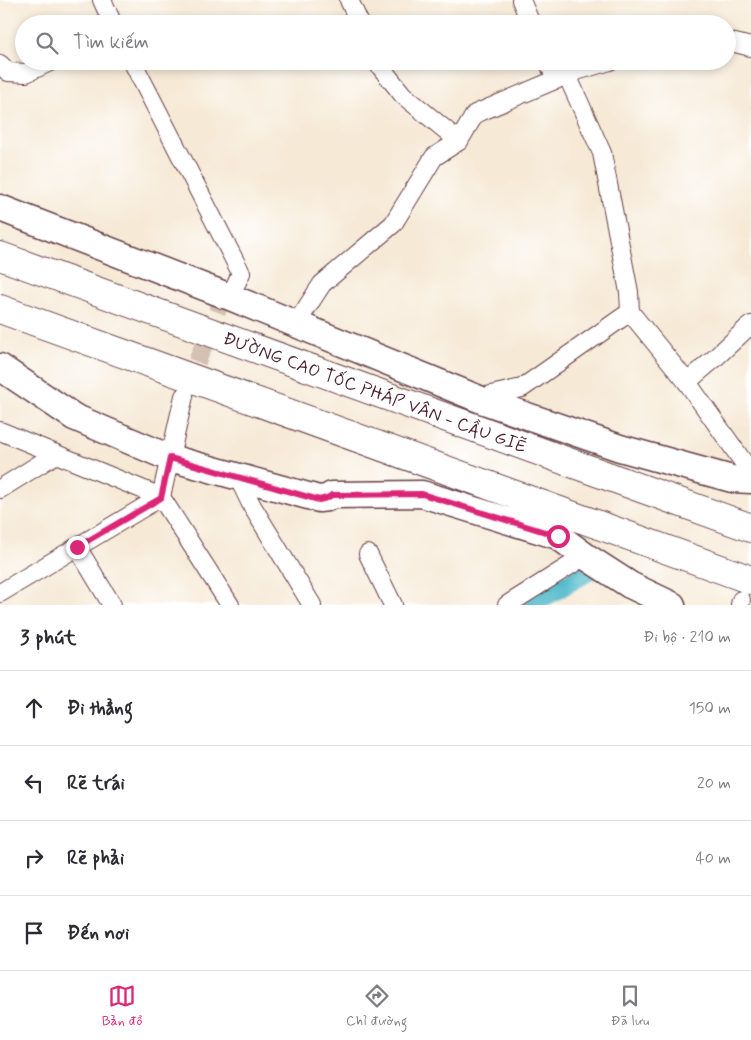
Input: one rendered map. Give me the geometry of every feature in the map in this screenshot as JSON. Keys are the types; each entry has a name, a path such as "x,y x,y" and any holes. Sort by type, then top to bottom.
{"highway":[{"name":"ĐƯỜNG CAO TỐC PHÁP VÂN - CẦU GIẼ","path":"0,256 751,528"},
{"path":"0,310 744,595"}],"street":[{"path":"102,0 109,15"},
{"path":"349,0 356,15"},
{"path":"521,0 528,15"},
{"path":"736,43 751,47"},
{"path":"0,64 8,72 26,73 32,70"},
{"path":"137,70 240,273 226,298"},
{"path":"382,70 403,95 459,141"},
{"path":"0,208 296,324 484,401 620,448 732,479 747,471 687,382 630,312 629,292 602,153 561,77 555,70"},
{"path":"296,324 322,284 393,224 434,157 459,141 476,114 579,70"},
{"path":"484,401 491,394 522,388 630,312"},
{"path":"687,382 714,360 751,325"},
{"path":"0,367 74,417 238,477 319,500 332,495 422,494 558,536 630,585 672,605"},
{"path":"0,593 161,498 184,396"},
{"path":"0,431 161,498 230,605"},
{"path":"0,489 56,454"},
{"path":"238,477 252,506 312,605"},
{"path":"77,547 112,605"},
{"path":"368,554 393,605"},
{"path":"517,602 585,556"}],"waterway":[{"path":"531,605 598,566"}],"tunnel":[{"path":"187,387 222,299"}],"route":[{"path":"77,547 161,498 170,458 319,500 332,495 422,494 558,536"}]}
